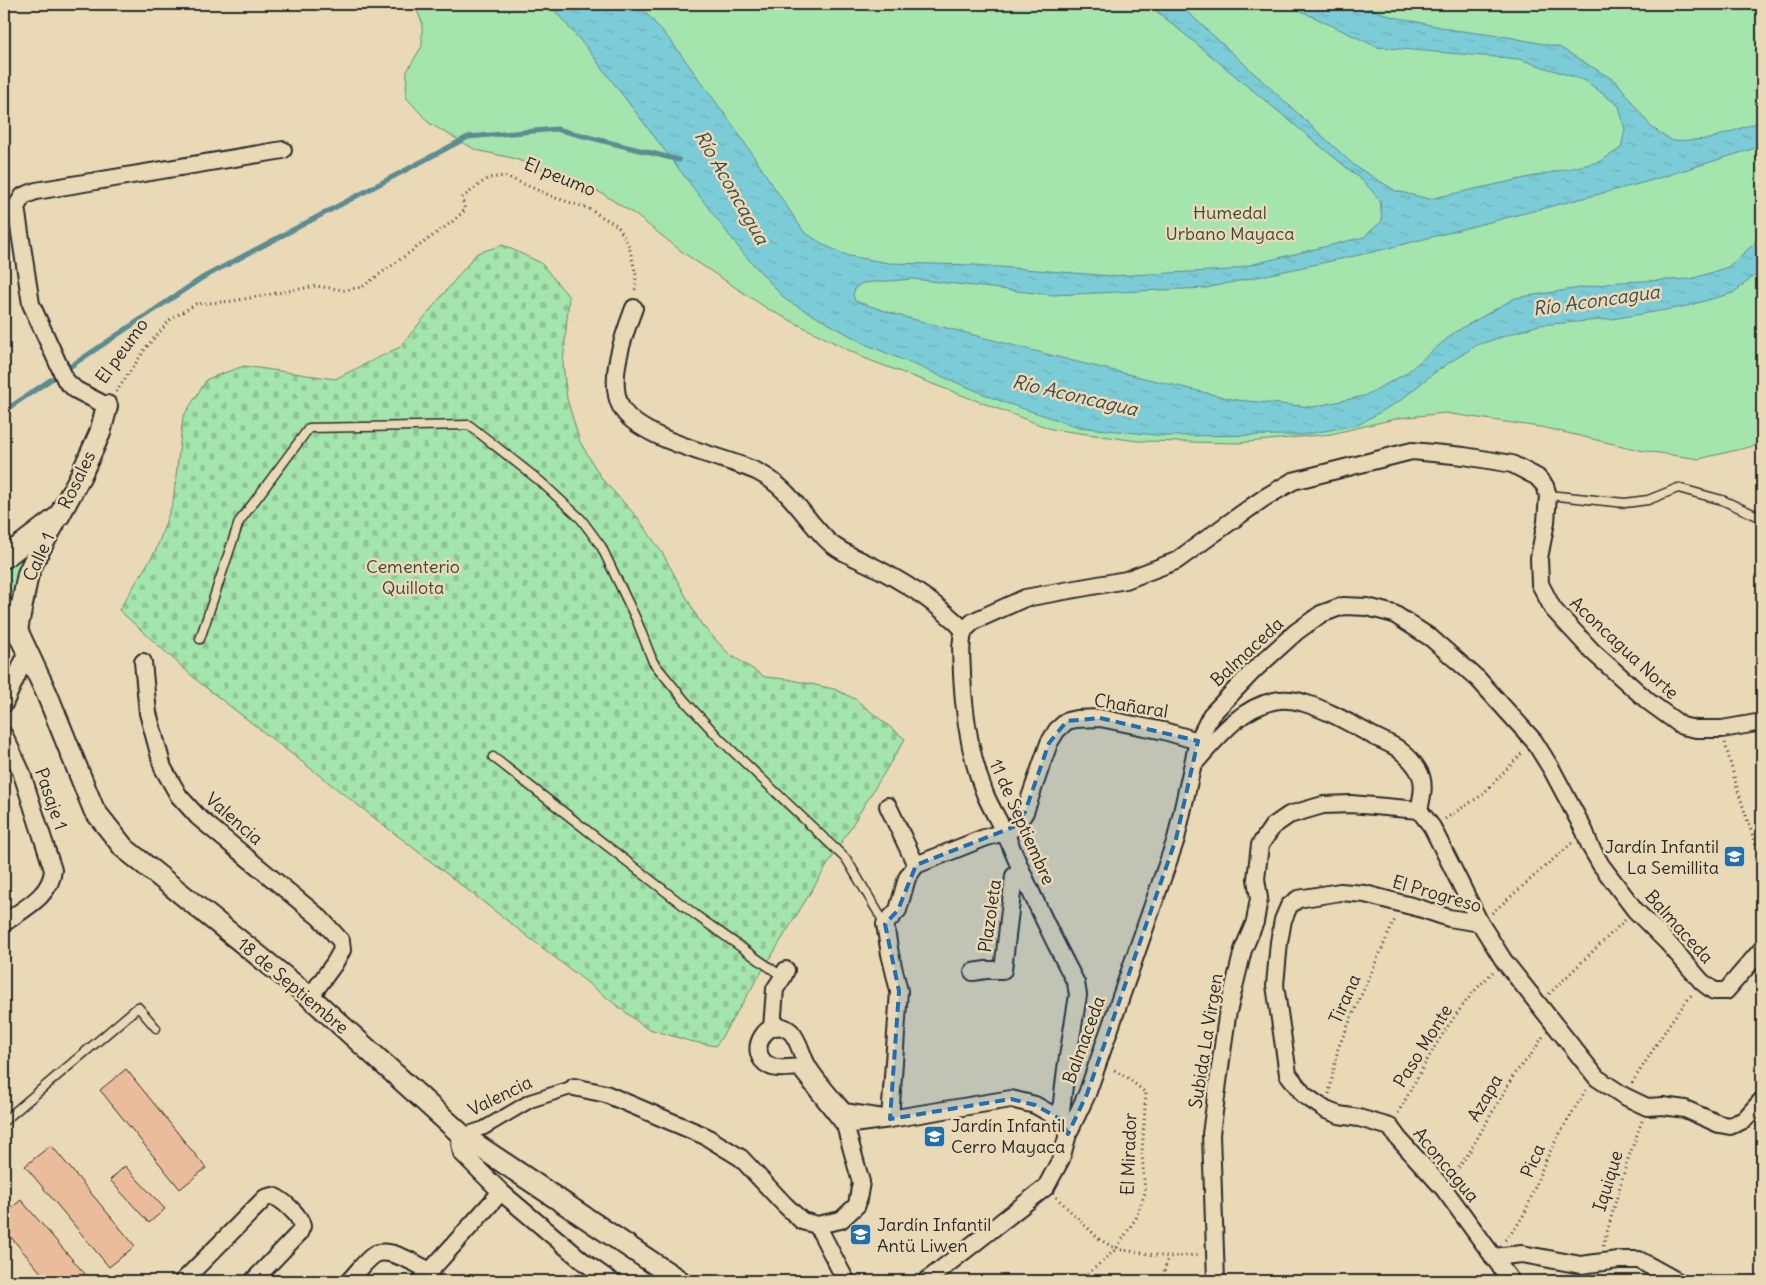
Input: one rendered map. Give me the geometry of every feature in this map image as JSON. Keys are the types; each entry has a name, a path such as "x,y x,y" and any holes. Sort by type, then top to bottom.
{"street":[{"path":"107,406 76,390 66,381 31,304 16,207 23,196 36,191 283,150"},
{"path":"634,308 624,334 616,377 616,394 621,408 631,421 655,434 758,472 773,481 787,492 827,541 922,595 949,614 964,630 974,621 1025,598 1126,580 1176,561 1250,508 1293,481 1412,451 1464,456 1512,464 1537,477 1545,486 1548,495"},
{"name":"Rosales","path":"4,558 59,516 100,434 107,406"},
{"name":"Aconcagua Norte","path":"1548,495 1540,558 1540,584 1553,609 1593,652 1667,716 1682,726 1722,729 1762,722"},
{"name":"Calle 1","path":"17,630 28,574 59,516"},
{"name":"Balmaceda","path":"926,1281 1046,1187 1061,1159 1064,1126 1086,1094 1176,839 1198,741 1211,715 1254,670 1296,632 1321,614 1343,606 1354,605 1394,614 1431,638 1478,679 1534,741 1552,770 1601,865 1635,910 1667,942 1702,982 1714,991 1726,991 1762,949"},
{"name":"18 de Septiembre","path":"4,608 28,651 94,810 124,848 310,997 462,1135 680,1281"},
{"name":"11 de Septiembre","path":"964,630 961,641 963,682 966,723 973,761 986,796 1005,832 1021,871 1076,983 1078,995 1066,1069 1064,1126"},
{"path":"4,704 28,651"},
{"name":"Valencia","path":"143,662 148,714 163,768 179,796 198,816 320,918 342,941 342,950 310,997"},
{"path":"1194,764 1219,736 1242,716 1256,706 1275,700 1303,702 1333,715 1396,748 1410,759 1420,771 1424,788 1419,810 1432,827 1480,923"},
{"name":"Chañaral","path":"1005,832 1011,830 1022,818 1049,743 1057,730 1066,721 1076,718 1100,718 1164,731 1198,741"},
{"name":"Pasaje 1","path":"4,735 21,771 53,870 49,886 41,896 4,923"},
{"name":"Subida La Virgen","path":"1216,1281 1211,1134 1227,1016 1243,950 1255,922 1259,898 1256,880 1260,845 1273,826 1289,815 1323,805 1351,804 1419,810"},
{"path":"888,806 916,865"},
{"path":"890,1120 899,991 885,924 898,910 908,878 916,865 984,838 1005,832"},
{"name":"Plazoleta","path":"973,972 1003,970 1014,876 1021,871"},
{"name":"El Progreso","path":"1326,1110 1304,1095 1288,1074 1276,985 1279,942 1283,920 1289,906 1298,899 1340,892 1365,894 1402,903 1449,918 1480,923 1504,961 1552,1024 1596,1074 1597,1078 1624,1096 1647,1107 1663,1106 1685,1109 1719,1124 1730,1126 1744,1120 1762,1100"},
{"path":"772,1028 775,989 784,973"},
{"path":"846,1281 816,1225 841,1220 857,1205 861,1182 845,1125 800,1068 781,1069 770,1067 763,1061 758,1051 761,1037 772,1028 790,1031 797,1040 809,1069 844,1112 890,1120"},
{"name":"Valencia","path":"611,1281 584,1262 501,1192 462,1153 460,1143 462,1135 484,1128 530,1101 574,1086 606,1094 706,1136 741,1158 802,1221 816,1225"},
{"path":"845,1125 890,1120 1011,1099 1035,1105 1064,1126"},
{"name":"Aconcagua","path":"1326,1110 1390,1127 1444,1189 1511,1281"},
{"path":"349,1281 372,1256 379,1252 388,1251 425,1276 501,1192"},
{"path":"183,1281 265,1198 273,1196 280,1199 300,1219 302,1226 299,1233 253,1281"},
{"path":"1492,1256 1522,1254 1581,1265 1618,1260 1639,1260 1677,1281"}],"lane":[{"path":"200,638 239,522 308,428 469,425 541,482 581,519 601,546 653,662 685,701 721,740 847,860 885,924"},
{"path":"1548,495 1625,503 1648,500 1678,488 1722,500 1762,518"},
{"path":"493,757 697,916 784,973"},
{"path":"4,1121 138,1007 156,1028"}],"path":[{"name":"El peumo","path":"107,406 148,345 171,319 196,304 233,301 316,286 344,290 362,287 452,222 465,210 462,198 488,178 505,176 556,198 587,208 618,226 629,246 636,275 634,308"},
{"path":"1722,729 1738,791 1762,864"},
{"path":"1432,827 1482,795 1534,741"},
{"path":"1480,923 1585,832"},
{"name":"Tirana","path":"1326,1110 1338,1048 1402,903"},
{"path":"1538,1005 1635,910"},
{"name":"Paso Monte","path":"1390,1127 1442,1033 1485,980 1504,961"},
{"path":"1624,1096 1672,1020 1702,982"},
{"name":"Azapa","path":"1444,1189 1470,1151 1515,1073 1531,1055 1552,1024"},
{"name":"El Mirador","path":"1080,1281 1116,1249 1136,1218 1145,1193 1142,1153 1146,1094 1129,1079 1098,1060"},
{"name":"Pica","path":"1492,1256 1520,1224 1533,1197 1546,1161 1596,1074"},
{"name":"Iquique","path":"1598,1264 1627,1162 1647,1107"},
{"path":"1046,1187 1099,1239 1116,1249 1168,1257 1215,1255"},
{"path":"1162,1281 1168,1257"}],"highlighted area":[{"path":"1100,718 1198,741 1176,839 1087,1094 1068,1134 1060,1119 1035,1105 1011,1099 890,1119 899,991 885,924 898,910 916,865 1016,826 1025,812 1049,743 1067,721"}],"green space":[{"name":"Humedal Urbano Mayaca","path":"414,4 1762,4 1762,444 1699,459 1639,450 1546,428 1445,413 1399,418 1331,434 1238,443 1138,441 1051,429 864,358 768,309 685,254 637,216 603,194 563,176 512,158 476,150 429,123 406,97 407,71 422,46 422,22"},
{"name":"Cementerio Quillota","path":"503,245 541,263 569,297 563,364 567,399 580,442 602,479 638,518 663,554 701,624 729,654 765,677 787,679 834,689 855,699 905,739 716,1046 689,1041 646,1028 200,683 119,610 156,550 173,502 183,417 207,379 244,366 335,379 400,347 477,253"},
{"path":"19,553 25,559 13,599 4,593 4,568"}],"water":[{"name":"Río Aconcagua","path":"549,4 638,4 671,41 732,124 804,232 826,246 849,256 889,263 975,265 1111,276 1229,270 1364,237 1382,221 1380,200 1364,182 1148,4 1179,4 1355,166 1396,191 1429,199 1599,162 1621,148 1625,130 1619,106 1586,81 1519,59 1377,47 1286,4 1359,4 1390,16 1454,30 1508,37 1559,47 1617,82 1651,127 1673,141 1709,139 1762,121 1762,146 1646,182 1373,252 1206,288 1052,295 913,279 863,283 856,287 853,294 855,301 897,315 1073,361 1236,400 1313,407 1364,396 1405,374 1455,332 1515,298 1619,282 1691,279 1728,267 1755,243 1762,227 1762,270 1733,293 1683,307 1612,319 1539,325 1477,345 1435,372 1401,400 1358,425 1302,435 1165,436 1079,427 1003,402 865,344 786,300 742,252 586,47"}],"building":[{"path":"126,1069 206,1168 180,1189 100,1090"},
{"path":"51,1145 135,1246 109,1267 25,1166"},
{"path":"125,1166 165,1209 149,1223 110,1180"},
{"path":"21,1200 91,1281 48,1281 4,1229 4,1214"}],"waterway":[{"path":"4,411 202,278 468,137 556,129 679,160"}],"place":[{"name":"Jardín Infantil La Semillita","path":"1735,857"},
{"name":"Jardín Infantil Cerro Mayaca","path":"935,1136"},
{"name":"Jardín Infantil Antü Liwen","path":"861,1235"}]}
